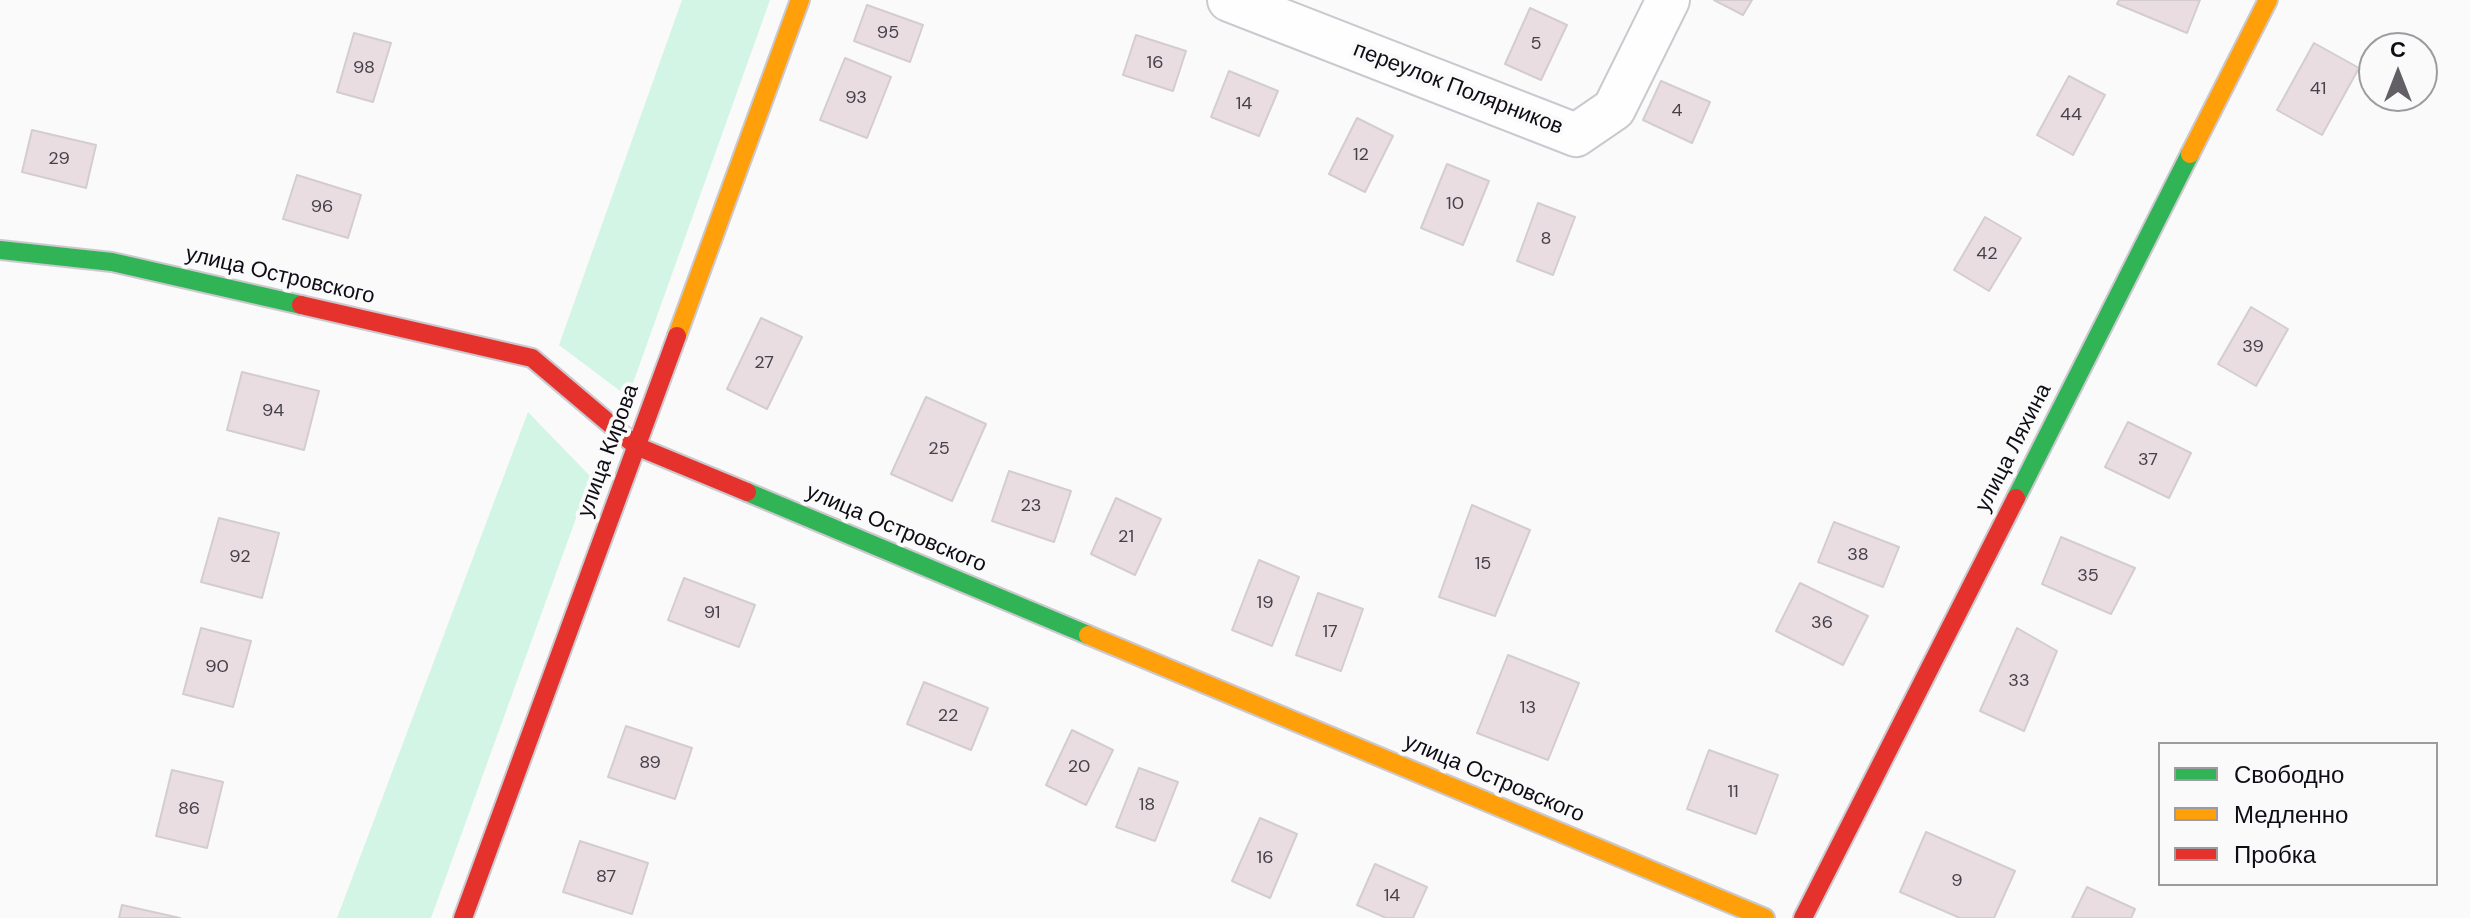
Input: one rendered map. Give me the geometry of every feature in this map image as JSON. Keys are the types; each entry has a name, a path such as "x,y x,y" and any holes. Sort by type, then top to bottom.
{"street":[{"name":"улица Кирова","path":"463,918 800,0"},
{"name":"переулок Полярников","path":"1229,0 1576,135 1614,109 1668,0"},
{"name":"улица Ляхина","path":"1803,918 2268,0"},
{"name":"улица Островского","path":"0,250 112,262 532,358 636,446 1765,918"}],"green space":[{"path":"682,0 770,0 628,397 559,345"},
{"path":"528,412 591,477 431,918 337,918"}],"building":[{"path":"1714,0 1752,0 1743,15"},
{"path":"2119,0 2200,0 2187,33 2117,4"},
{"path":"867,5 923,25 910,62 854,41"},
{"path":"1530,8 1567,25 1541,80 1505,64"},
{"path":"354,33 391,43 373,102 337,92"},
{"path":"1136,35 1186,51 1173,91 1123,75"},
{"path":"2314,43 2358,67 2322,135 2277,110"},
{"path":"845,58 891,77 867,138 820,120"},
{"path":"1229,71 1278,91 1259,136 1211,117"},
{"path":"2069,76 2105,95 2073,155 2037,135"},
{"path":"1661,81 1710,102 1692,143 1643,120"},
{"path":"1357,118 1393,136 1365,192 1329,174"},
{"path":"32,130 96,145 86,188 22,172"},
{"path":"1447,164 1489,181 1463,245 1421,228"},
{"path":"297,175 361,195 348,238 283,219"},
{"path":"1538,203 1575,217 1553,275 1517,261"},
{"path":"1985,217 2021,238 1989,291 1954,270"},
{"path":"2251,307 2288,329 2256,386 2218,364"},
{"path":"761,318 802,337 767,409 727,389"},
{"path":"242,372 319,391 304,450 227,430"},
{"path":"926,397 986,424 952,501 891,474"},
{"path":"2128,422 2191,453 2169,498 2105,467"},
{"path":"1009,471 1071,491 1054,542 992,521"},
{"path":"1116,498 1161,519 1135,575 1091,554"},
{"path":"1472,505 1530,530 1495,616 1439,597"},
{"path":"219,518 279,533 262,598 201,582"},
{"path":"1834,522 1899,547 1883,587 1818,562"},
{"path":"2061,537 2135,568 2111,614 2042,584"},
{"path":"1259,560 1299,577 1272,646 1232,630"},
{"path":"684,578 755,605 739,647 668,620"},
{"path":"1800,583 1868,616 1843,665 1776,631"},
{"path":"1318,593 1363,609 1341,671 1296,655"},
{"path":"201,628 251,641 233,707 183,694"},
{"path":"2017,628 2057,651 2024,731 1980,711"},
{"path":"1508,655 1579,683 1548,760 1477,733"},
{"path":"924,682 988,708 971,750 907,724"},
{"path":"626,726 692,748 675,799 608,777"},
{"path":"1072,730 1113,750 1086,805 1046,785"},
{"path":"1709,750 1778,775 1756,834 1687,809"},
{"path":"1139,768 1178,782 1155,841 1116,827"},
{"path":"172,770 223,782 207,848 156,836"},
{"path":"1260,818 1297,834 1270,898 1232,881"},
{"path":"1926,832 2015,871 1994,918 1960,918 1900,892"},
{"path":"580,841 648,863 632,914 563,892"},
{"path":"1375,864 1427,887 1413,918 1386,918 1357,905"},
{"path":"2087,887 2135,909 2131,918 2072,918"},
{"path":"122,905 180,918 119,918"}],"traffic: fast":[{"path":"2016,498 2190,154"},
{"path":"0,250 112,262 301,305"},
{"path":"747,492 1088,635"}],"traffic: slow":[{"path":"677,336 800,0"},
{"path":"2190,154 2268,0"},
{"path":"1088,635 1765,918"}],"traffic: jam":[{"path":"301,305 532,358 636,446 747,492"},
{"path":"463,918 677,336"},
{"path":"1803,918 2016,498"}]}
